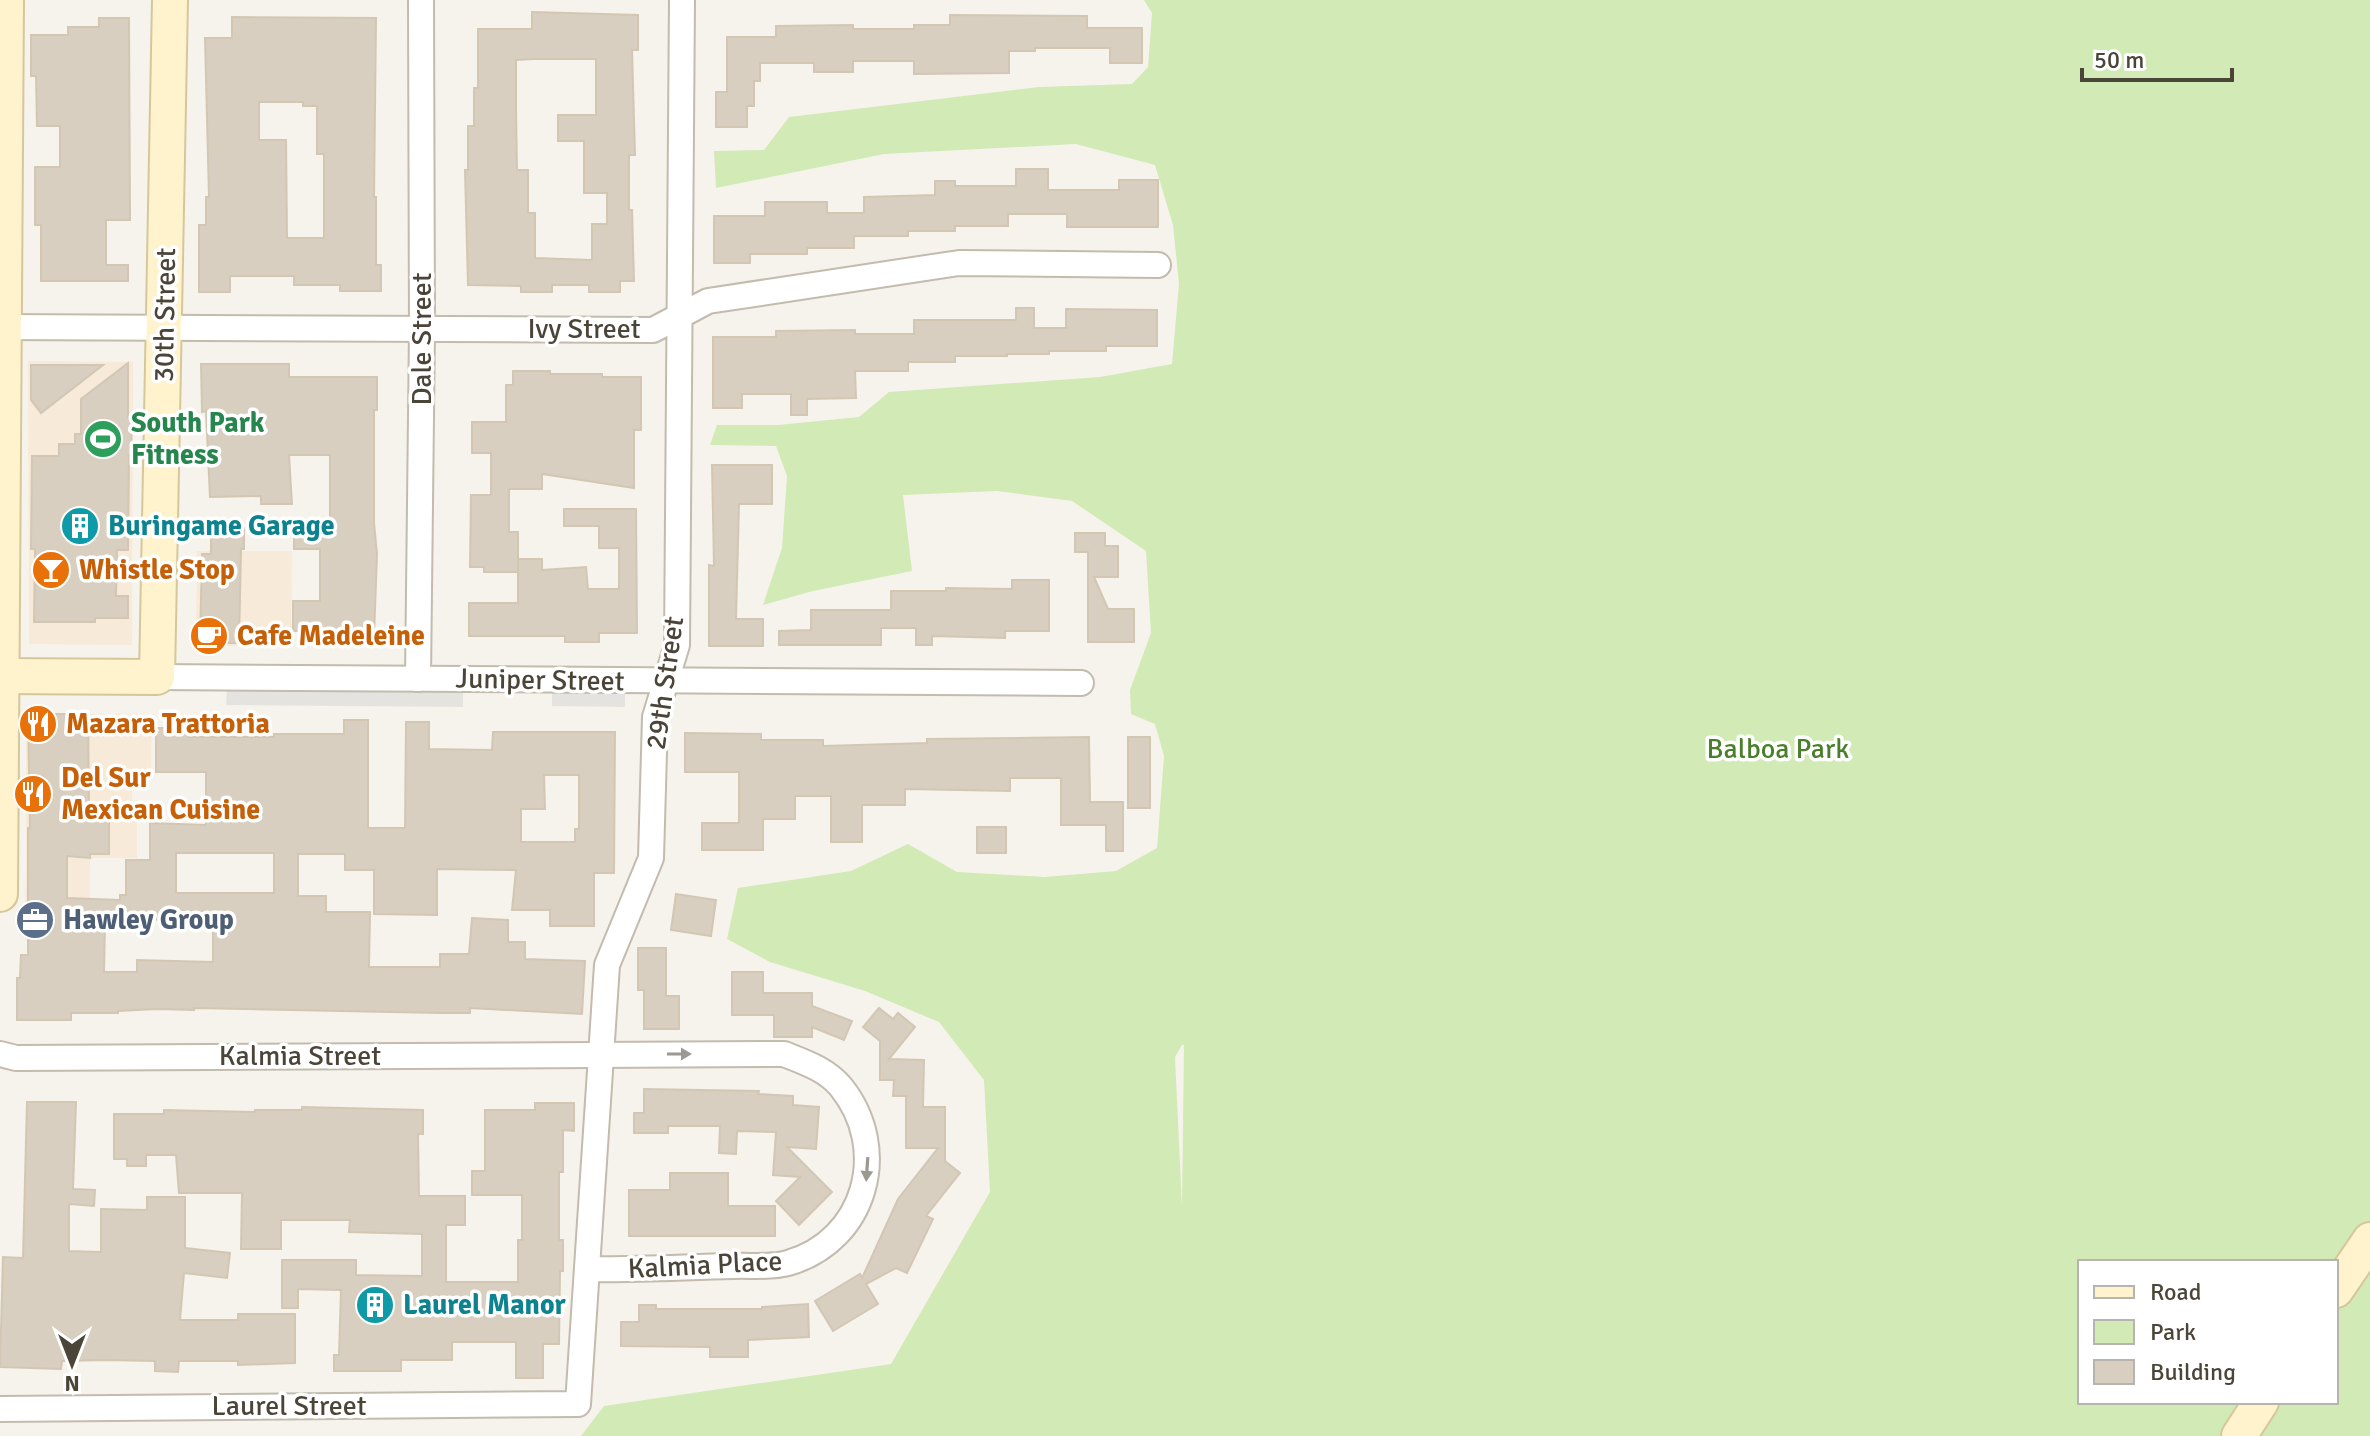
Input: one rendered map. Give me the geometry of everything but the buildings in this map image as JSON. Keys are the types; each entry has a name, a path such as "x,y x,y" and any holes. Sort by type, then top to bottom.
{"main road":[{"path":"0,894 6,0"},
{"name":"30th Street","path":"157,677 170,0"},
{"name":"Juniper Street","path":"1,676 157,677"},
{"path":"2338,1287 2370,1240"},
{"path":"2338,1315 2370,1278"},
{"path":"2239,1436 2260,1404"}],"street":[{"name":"Dale Street","path":"418,679 422,329 421,0"},
{"name":"29th Street","path":"578,1404 607,965 651,858 655,717 677,645 682,0"},
{"name":"Ivy Street","path":"2,327 653,330 708,301 959,263 1158,265"},
{"name":"Juniper Street","path":"157,677 1081,683"},
{"name":"Kalmia Street","path":"0,1054 16,1058 601,1054"},
{"name":"Kalmia Place","path":"587,1269 786,1264 818,1250 849,1221 866,1184 868,1156 857,1112 840,1085 818,1068 784,1054 601,1054"},
{"name":"Laurel Street","path":"0,1409 578,1404"}],"shaded area":[{"path":"28,361 133,362 132,645 29,644"},
{"path":"197,551 292,551 291,646 196,646"},
{"path":"227,687 463,689 463,707 226,705"},
{"path":"552,690 625,691 625,707 552,706"},
{"path":"26,712 152,715 151,775 132,776 132,813 137,813 137,858 90,860 89,931 24,932"}],"green space":[{"name":"Balboa Park","path":"1144,0 2370,0 2370,1436 581,1436 604,1406 891,1364 990,1192 984,1080 939,1022 865,991 770,962 727,939 738,888 851,871 908,844 957,872 1045,877 1116,871 1157,848 1164,756 1155,724 1131,714 1130,690 1151,633 1146,551 1072,501 997,491 903,495 912,571 813,591 763,605 782,548 787,476 776,446 710,445 717,425 778,425 859,417 889,392 1100,377 1172,364 1179,284 1173,225 1155,165 1076,144 884,154 716,188 714,151 764,150 789,117 1039,87 1132,84 1148,67 1152,13","holes":["1184,1045 1182,1207 1175,1057"]}],"place":[{"name":"South Park Fitness","path":"103,439"},
{"name":"Buringame Garage","path":"80,526"},
{"name":"Whistle Stop","path":"51,570"},
{"name":"Cafe Madeleine","path":"209,636"},
{"name":"Mazara Trattoria","path":"38,724"},
{"name":"Del Sur Mexican Cuisine","path":"33,794"},
{"name":"Hawley Group","path":"35,920"},
{"name":"Laurel Manor","path":"375,1305"}]}
